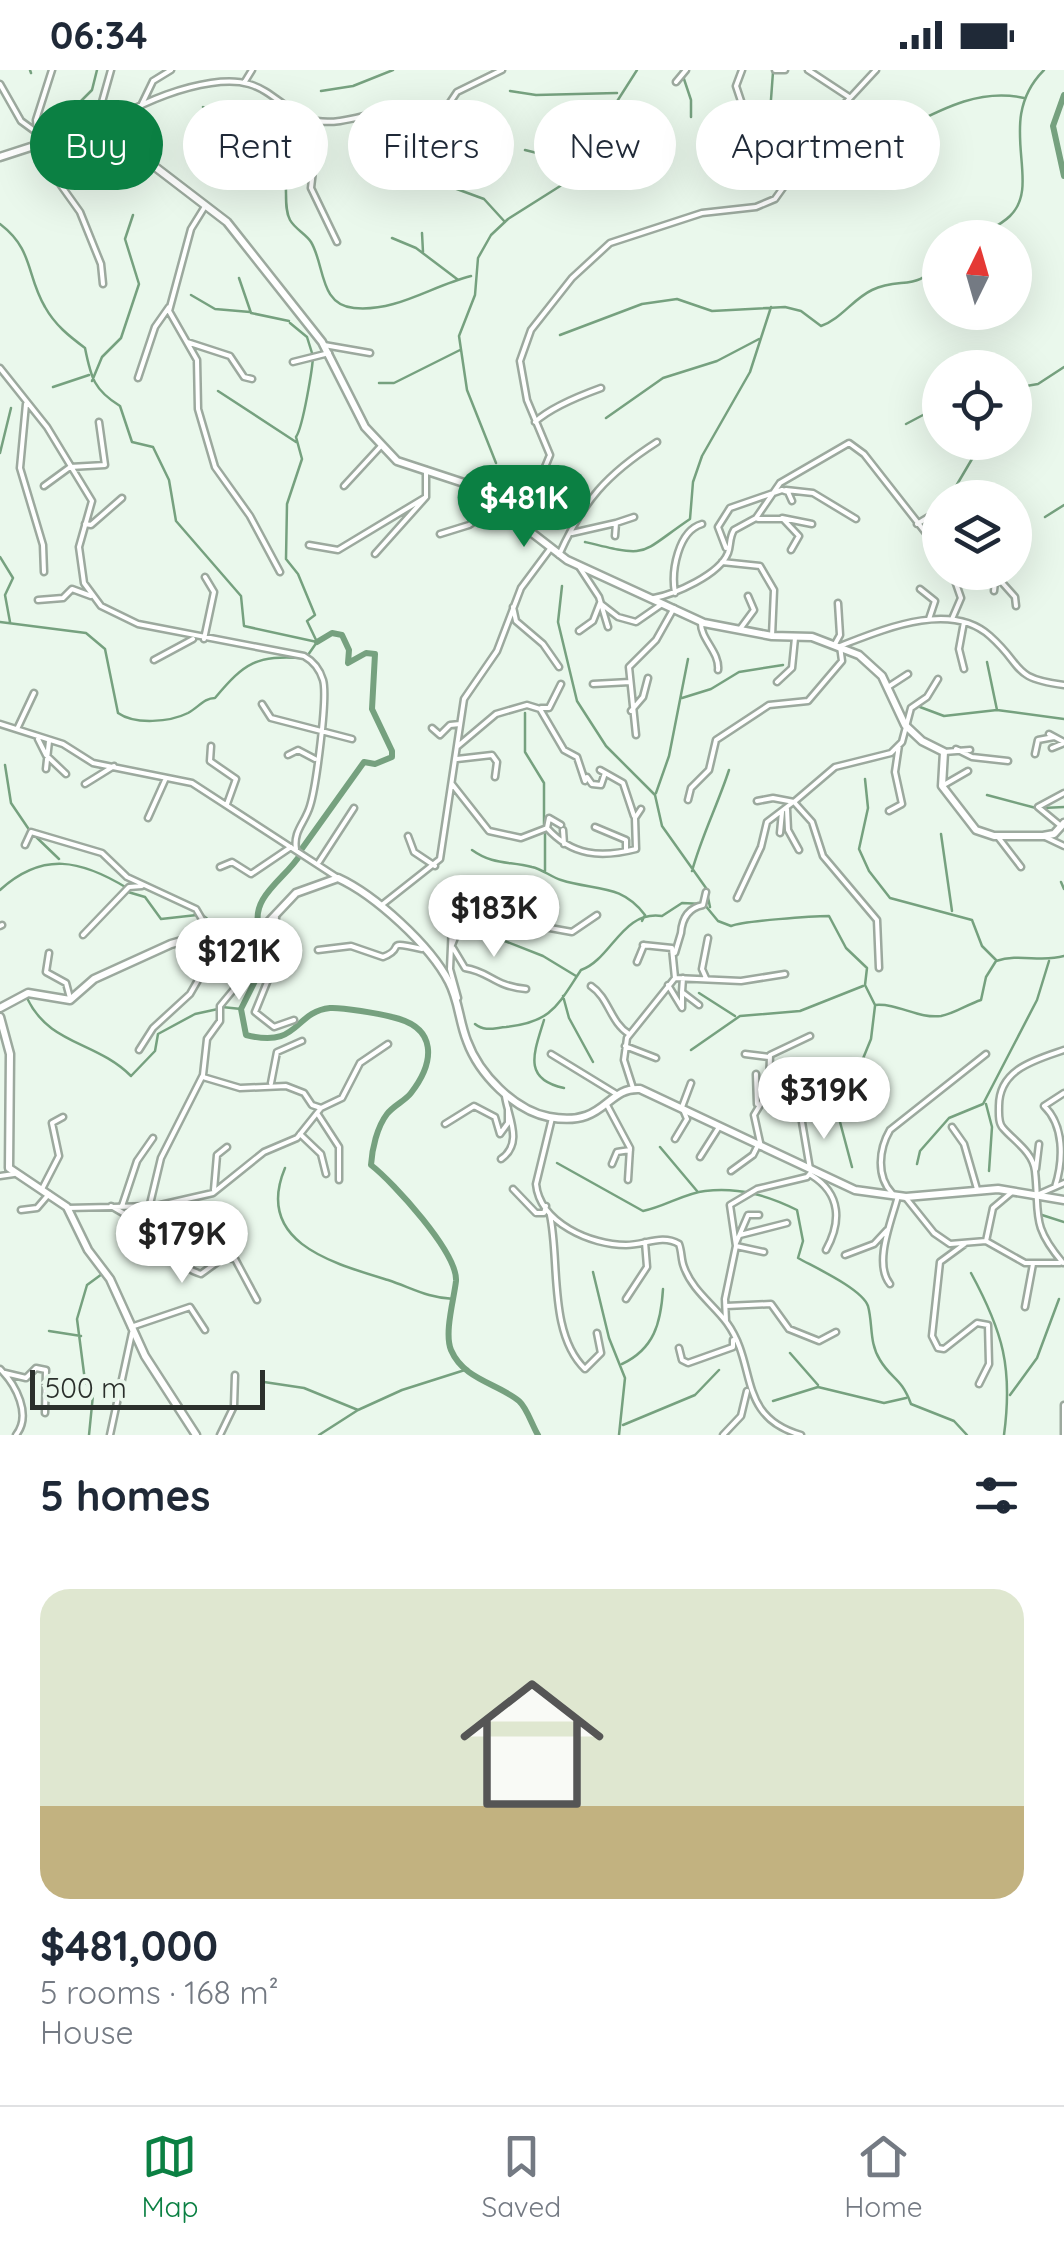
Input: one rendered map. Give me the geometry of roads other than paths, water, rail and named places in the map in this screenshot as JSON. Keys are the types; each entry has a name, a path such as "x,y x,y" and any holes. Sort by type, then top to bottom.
{"street":[{"path":"42,100 52,70"},
{"path":"103,100 112,70"},
{"path":"144,100 153,81 172,70"},
{"path":"244,82 252,70"},
{"path":"453,100 461,89 502,70"},
{"path":"676,82 686,70"},
{"path":"742,70 736,88 742,100"},
{"path":"775,70 785,70"},
{"path":"808,70 850,97"},
{"path":"529,532 531,501 550,456 519,372 520,355 531,330 572,278 610,243 702,213 756,208 774,200 850,97 876,70"},
{"path":"160,100 187,87 244,82 274,100"},
{"path":"0,84 20,121 30,127"},
{"path":"0,157 30,149"},
{"path":"163,173 229,224 324,345 356,414 380,447 397,461 470,485 559,556 702,622 736,632 796,636 838,646 869,662 888,687 905,726 944,752 970,750"},
{"path":"64,190 80,212 101,264 103,284"},
{"path":"312,190 337,242"},
{"path":"138,378 155,327 169,307 191,229 206,206"},
{"path":"169,307 199,366 198,409 215,467 280,572"},
{"path":"183,340 230,356 244,377 252,380"},
{"path":"324,345 370,353"},
{"path":"293,362 329,354"},
{"path":"0,368 48,429 92,501 79,547 84,583 91,596"},
{"path":"535,422 548,410 567,406 601,388"},
{"path":"26,404 20,468 44,545 44,572"},
{"path":"44,486 70,467 105,465 99,422"},
{"path":"559,556 583,505 605,479 658,442"},
{"path":"753,520 770,494 795,472 850,443 895,492 922,530"},
{"path":"344,486 380,447"},
{"path":"375,554 426,497 426,470"},
{"path":"542,478 551,480 566,498 583,505"},
{"path":"786,490 792,500"},
{"path":"728,552 718,527 728,510 770,494 786,490 813,493 856,519"},
{"path":"309,545 338,550 426,497"},
{"path":"85,524 91,524 122,498"},
{"path":"440,534 469,525 497,506"},
{"path":"572,533 634,517"},
{"path":"782,518 799,536 791,550"},
{"path":"652,598 675,594 719,562 728,552 734,530 753,520 782,518 812,524"},
{"path":"917,524 922,521"},
{"path":"615,536 616,523"},
{"path":"675,594 672,578 678,556 690,530 702,524"},
{"path":"382,904 435,866 444,846 466,696 497,651 513,607 550,548"},
{"path":"719,562 760,566 774,590 772,636"},
{"path":"578,565 600,602 608,627"},
{"path":"204,640 214,592 205,577"},
{"path":"920,589 935,601 932,616 925,622"},
{"path":"38,600 63,598 72,590 91,596 129,622 204,640 308,657 324,684 310,808 295,834 294,848"},
{"path":"952,620 961,598 958,590"},
{"path":"1009,590 1016,606"},
{"path":"736,632 754,610 748,596"},
{"path":"600,602 618,617 636,622 664,603"},
{"path":"579,631 593,621 600,602"},
{"path":"688,800 692,788 709,770 716,740 768,705 808,702 842,662 838,603"},
{"path":"513,607 517,622 543,644 559,667"},
{"path":"636,736 630,665 656,640 674,608"},
{"path":"702,622 701,631 718,660 718,670"},
{"path":"838,646 882,630 925,622 964,622 991,637 1028,679 1064,685"},
{"path":"964,622 958,649 964,669"},
{"path":"778,682 792,668 796,636"},
{"path":"154,660 195,638"},
{"path":"888,687 908,674"},
{"path":"631,711 643,697 648,678"},
{"path":"889,811 902,804 895,772 910,708 930,694 938,679"},
{"path":"593,684 630,682"},
{"path":"458,746 496,714 524,705 549,708 561,684"},
{"path":"18,727 34,693"},
{"path":"262,704 269,717 352,739"},
{"path":"536,708 564,750 574,754 592,784 601,784 603,771 623,782 638,846 626,851 589,853 564,844 547,828"},
{"path":"0,724 70,747 93,763 192,782 382,904 445,974 459,1003"},
{"path":"432,728 440,735 450,725 460,724"},
{"path":"1035,754 1038,740 1052,735 1064,743"},
{"path":"37,737 46,755 66,774"},
{"path":"46,769 49,741"},
{"path":"1052,748 1064,743"},
{"path":"737,898 760,850 766,822 836,767 888,755 899,745"},
{"path":"211,746 210,761 236,779 227,804"},
{"path":"956,749 972,757 1008,760"},
{"path":"288,755 298,750 317,760"},
{"path":"944,752 942,786 968,824 998,836 1043,836 1064,846"},
{"path":"456,760 492,755 497,762 495,777"},
{"path":"85,784 114,765"},
{"path":"942,786 968,771"},
{"path":"584,773 585,781"},
{"path":"148,818 166,778"},
{"path":"452,784 489,831 522,838 547,828"},
{"path":"1043,836 1062,824 1038,807 1064,793"},
{"path":"757,802 773,798 794,802 812,822 823,856 875,918 879,968"},
{"path":"320,865 322,852 354,808"},
{"path":"635,821 642,809"},
{"path":"780,832 784,810"},
{"path":"784,810 788,830 799,850"},
{"path":"547,828 549,818 562,827 564,844"},
{"path":"596,827 622,837 628,842 626,851"},
{"path":"25,845 28,834 34,832 98,852 122,874 196,909 210,932"},
{"path":"408,836 414,852 435,866"},
{"path":"998,836 1021,867"},
{"path":"220,867 232,862 251,874 294,848"},
{"path":"0,1008 28,994 70,1000 112,970 210,932 224,935 262,929 296,893 338,878"},
{"path":"84,935 131,886 147,886"},
{"path":"675,978 674,957 684,917 694,906 703,905 706,892"},
{"path":"598,915 572,932 489,917 461,922 452,946 450,969 471,1050 505,1094 522,1108 552,1118 588,1117 634,1088 855,1190 900,1196 976,1189 1064,1200"},
{"path":"276,918 272,942 276,960 255,1012 274,1027 294,1020"},
{"path":"243,933 253,966 221,1004 220,1021 207,1039 202,1077 161,1158 153,1205 175,1256 184,1266 202,1274 223,1258 235,1259 257,1300"},
{"path":"139,1050 153,1028 190,994 224,935"},
{"path":"706,978 702,969 708,938"},
{"path":"318,950 350,946 386,957 397,944 407,942 422,949"},
{"path":"638,962 644,945 668,946 674,957"},
{"path":"452,946 465,968 480,972 503,988 526,989"},
{"path":"49,953 47,973 64,980 70,1000"},
{"path":"634,1088 625,1066 629,1034 675,978 741,981 785,974"},
{"path":"668,984 682,1008 683,977"},
{"path":"591,986 604,996 618,1025 629,1034"},
{"path":"682,991 699,1005"},
{"path":"0,1017 10,1054 12,1113 8,1165 1,1175"},
{"path":"745,1054 769,1057 810,1036"},
{"path":"271,1083 277,1052 302,1041"},
{"path":"208,1194 264,1152 300,1134 319,1110 342,1098 356,1066 380,1045 388,1044"},
{"path":"625,1046 656,1058"},
{"path":"1036,1170 1023,1148 1000,1124 1001,1088 1015,1071 1064,1050"},
{"path":"552,1054 618,1095"},
{"path":"986,1054 886,1137 882,1177 942,1239 986,1241 1009,1256 1034,1264 1064,1264"},
{"path":"757,1109 768,1090 769,1057"},
{"path":"756,1074 760,1146"},
{"path":"202,1077 245,1088 271,1083 301,1091 319,1110 339,1147 340,1180"},
{"path":"675,1138 687,1119 682,1107 691,1082"},
{"path":"1056,1188 1063,1146 1061,1122 1044,1106 1064,1092"},
{"path":"501,1159 513,1140 505,1094"},
{"path":"607,1105 630,1150 628,1180"},
{"path":"445,1124 474,1106 495,1117 500,1134 508,1122 508,1108"},
{"path":"21,1210 37,1208 45,1192 59,1156 53,1121 63,1117"},
{"path":"552,1118 536,1184 548,1208 565,1228 617,1244 665,1239 679,1244 688,1275 726,1321 744,1362 747,1386 744,1410 723,1435"},
{"path":"802,1122 811,1171 830,1189 838,1217 826,1250"},
{"path":"700,1157 719,1127"},
{"path":"952,1127 964,1144 976,1189"},
{"path":"300,1134 320,1154 326,1174"},
{"path":"122,1206 137,1160 152,1138"},
{"path":"1039,1144 1037,1226 1064,1264"},
{"path":"731,1171 760,1146"},
{"path":"66,1206 153,1205 208,1194 214,1190 216,1155 227,1147"},
{"path":"612,1164 617,1152 630,1150"},
{"path":"8,1165 14,1174 66,1206 88,1250 110,1280 131,1330 196,1435"},
{"path":"736,1244 729,1214 732,1202 811,1171"},
{"path":"1,1175 14,1174"},
{"path":"1039,1194 1064,1183"},
{"path":"513,1188 536,1212 544,1213 548,1208"},
{"path":"986,1241 992,1208 1013,1191"},
{"path":"890,1284 884,1276 888,1230 900,1196"},
{"path":"111,1206 148,1227"},
{"path":"548,1208 559,1315 582,1368 588,1368 600,1353 598,1334"},
{"path":"726,1321 736,1244 748,1215 759,1215"},
{"path":"740,1235 787,1223"},
{"path":"844,1255 877,1242 888,1230"},
{"path":"626,1299 647,1267 645,1242"},
{"path":"966,1243 940,1262 932,1336 938,1348 944,1349 977,1323 988,1325 989,1364 979,1384"},
{"path":"736,1244 764,1252"},
{"path":"1024,1307 1034,1264"},
{"path":"726,1306 771,1304 795,1332 821,1341 836,1332"},
{"path":"131,1330 191,1307 205,1330"},
{"path":"110,1435 131,1330"},
{"path":"679,1348 682,1360 688,1363 733,1347 731,1331"},
{"path":"2,1371 26,1378 36,1368 46,1370 44,1413"},
{"path":"2,1371 23,1406 23,1424 16,1435"},
{"path":"220,1435 234,1406 235,1375"},
{"path":"747,1386 768,1417 801,1435"},
{"path":"1064,1404 1064,1435"}],"waterway":[{"path":"82,100 92,90 97,70"},
{"path":"321,91 353,86 393,70"},
{"path":"496,463 467,390 459,336 475,295 478,258 491,235 508,219 565,183 637,70"},
{"path":"681,70 691,100 691,117"},
{"path":"1004,220 1019,202 1022,186 1022,110 1029,90 1044,70"},
{"path":"771,100 773,72"},
{"path":"510,91 536,95 617,93"},
{"path":"940,111 971,99 997,95 1024,98"},
{"path":"1064,95 1053,126 1064,176"},
{"path":"525,150 534,152"},
{"path":"286,190 290,220 311,242 329,292 343,305 385,306 471,276"},
{"path":"459,190 484,199 505,222"},
{"path":"92,381 102,357 121,338 139,284 125,239 133,215"},
{"path":"0,224 19,243 49,313 85,348 95,382 120,406 132,442 153,447 169,480 176,521 241,596 244,626 317,642"},
{"path":"422,233 423,252"},
{"path":"392,238 416,248 457,279"},
{"path":"239,278 251,313 289,321"},
{"path":"560,335 642,304 677,299 712,311 785,307 801,311 821,326 872,290 922,278"},
{"path":"191,295 215,309 250,312"},
{"path":"585,542 642,550 690,519 693,482 702,456 750,372 771,307"},
{"path":"290,323 307,337 312,353"},
{"path":"606,418 663,378 717,361 759,339"},
{"path":"379,383 394,383 460,350"},
{"path":"308,655 317,642 307,621 315,615 298,574 286,559 287,504 302,459 296,437 313,355"},
{"path":"1032,385 1064,367"},
{"path":"53,387 89,375"},
{"path":"218,391 296,442"},
{"path":"0,453 11,408"},
{"path":"906,424 922,416"},
{"path":"960,480 971,460"},
{"path":"1045,517 1064,505"},
{"path":"0,557 13,578 5,595 10,622"},
{"path":"562,586 558,622 577,701 606,746 655,795 662,826 706,888 710,907"},
{"path":"0,622 86,633 105,649 118,713 143,721 188,713 215,698 253,663 303,658"},
{"path":"301,850 364,762 375,764 392,757 372,709 375,654 366,653 348,663 349,650 342,635 332,633 317,642"},
{"path":"656,793 669,756 688,659"},
{"path":"987,662 997,710"},
{"path":"682,698 711,689 739,672 783,665"},
{"path":"920,707 944,716 997,710 1064,719"},
{"path":"525,713 525,752 544,783 544,826"},
{"path":"5,765 11,803 30,831"},
{"path":"692,871 729,770"},
{"path":"865,779 868,808 859,849 869,871 890,898 972,920 982,946 996,960"},
{"path":"987,795 1036,808"},
{"path":"1043,808 1064,807"},
{"path":"545,831 545,872"},
{"path":"33,834 59,859"},
{"path":"941,834 952,911"},
{"path":"472,850 494,860 539,869 561,880 617,893 645,915 642,921"},
{"path":"259,927 264,897 300,855"},
{"path":"0,890 32,869 62,864 94,871 127,888"},
{"path":"1061,882 1064,889"},
{"path":"128,892 145,897 161,919 197,915"},
{"path":"475,1024 494,1029 544,1016 559,1003 581,970 601,956 627,928 648,916 662,916 682,903 704,904 718,921 731,926 829,916 846,948 867,968 865,985 875,1005 924,1015 946,1015 981,1000 986,977 996,961 1064,956"},
{"path":"201,914 218,927 256,920"},
{"path":"259,934 264,963 241,1009 246,1035 264,1038 287,1034 318,1011 335,1008 407,1022 425,1037 425,1069 411,1093 383,1119 371,1165 394,1186 447,1253 456,1281 449,1335 457,1360 472,1375 519,1401 538,1435"},
{"path":"487,934 543,956 576,976"},
{"path":"917,1164 920,1151 949,1118 983,1104 1037,1000 1049,961"},
{"path":"691,1050 740,1016 800,1011 863,986"},
{"path":"699,993 735,1016"},
{"path":"563,996 569,1018 593,1062"},
{"path":"27,998 48,1025 131,1076 155,1051 158,1034 195,1014 218,1009"},
{"path":"852,1167 836,1107 843,1083 862,1061 871,1039 875,1006"},
{"path":"222,1007 241,1009"},
{"path":"544,1020 534,1063 542,1078 564,1088"},
{"path":"786,1111 806,1102 837,1099"},
{"path":"986,1104 992,1127 989,1171"},
{"path":"660,1147 697,1191"},
{"path":"557,1163 643,1211 697,1192 718,1190 754,1194 797,1210 803,1241 798,1258 838,1279 864,1299 877,1354 911,1404 954,1421 967,1435"},
{"path":"285,1168 278,1193 280,1214 289,1231 304,1245 344,1266 428,1295 454,1299"},
{"path":"1042,1215 1064,1222"},
{"path":"593,1272 609,1338 625,1378 619,1435"},
{"path":"971,1273 1003,1351 1007,1390 1004,1435"},
{"path":"89,1435 93,1395 85,1381 77,1319 87,1285 102,1274"},
{"path":"622,1364 642,1351 654,1334 663,1289"},
{"path":"1010,1395 1037,1358 1059,1299"},
{"path":"49,1331 81,1336"},
{"path":"790,1353 818,1385"},
{"path":"319,1435 358,1410 402,1390 468,1369"},
{"path":"623,1425 695,1395 719,1370"},
{"path":"264,1382 304,1388 358,1410"},
{"path":"773,1401 818,1387 884,1403 906,1398"}]}
